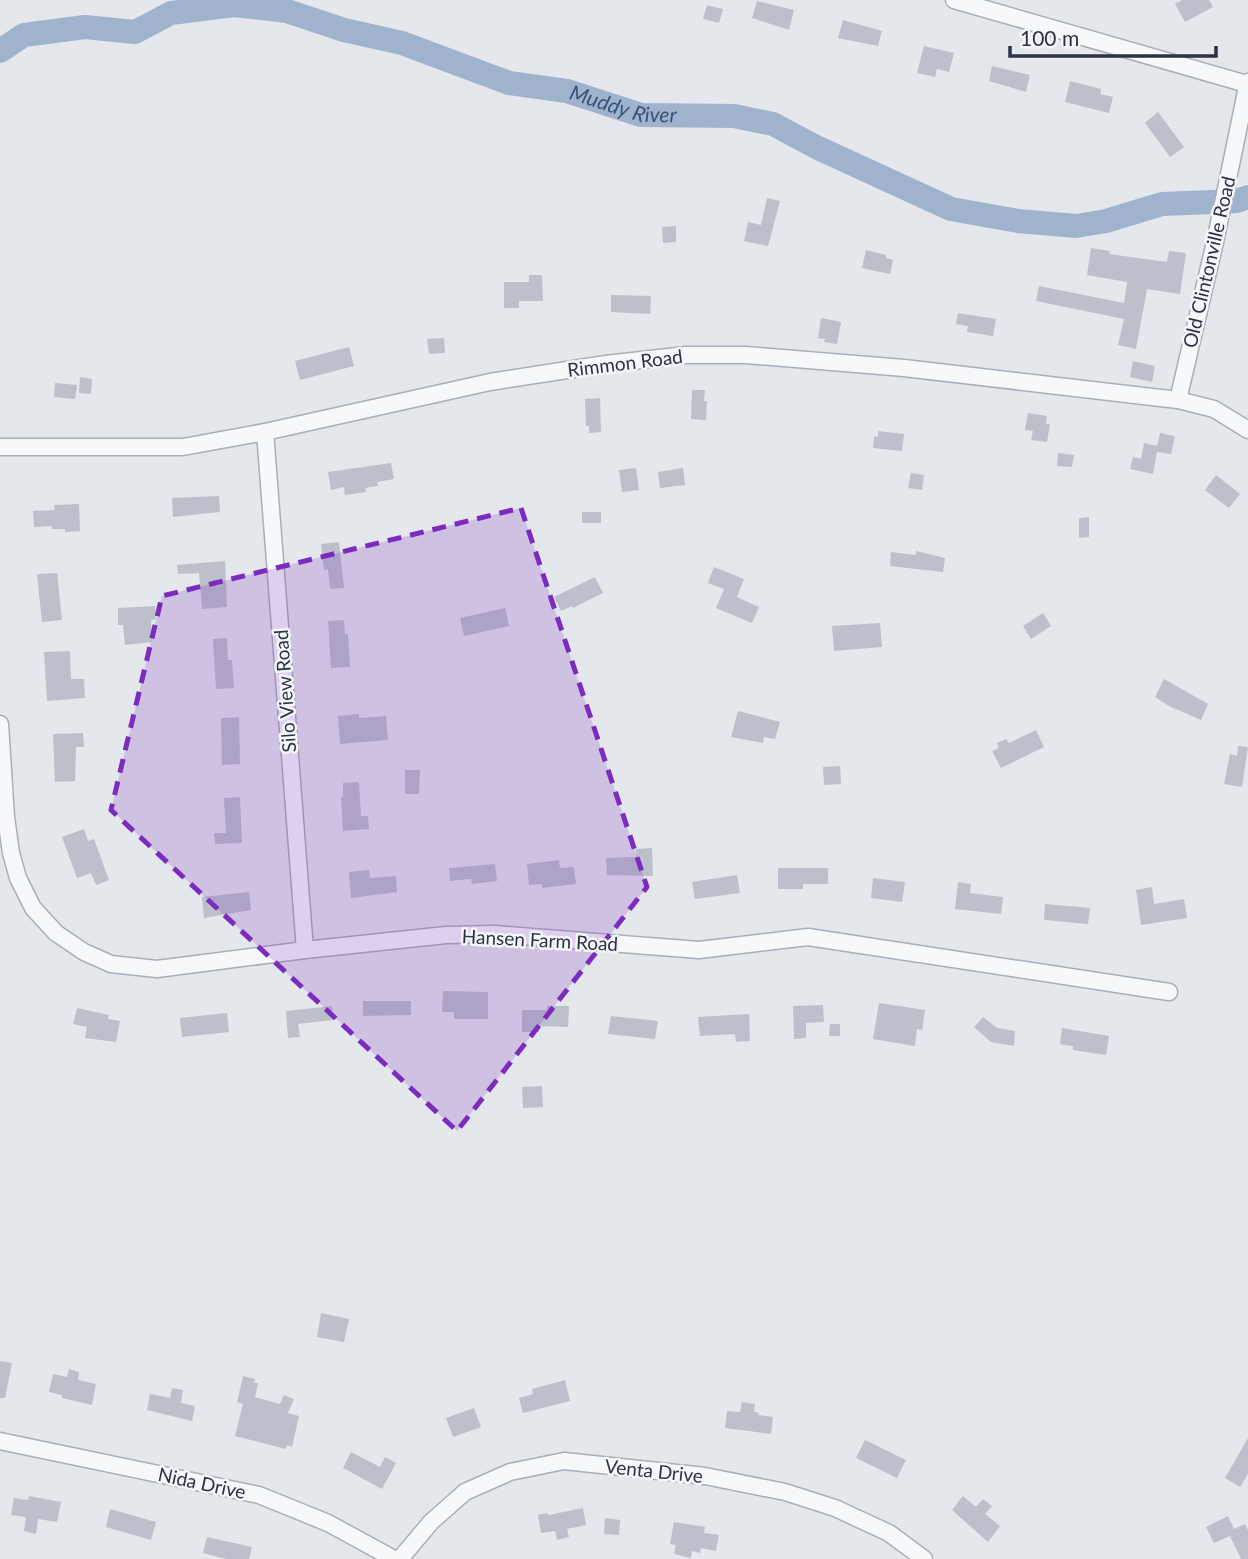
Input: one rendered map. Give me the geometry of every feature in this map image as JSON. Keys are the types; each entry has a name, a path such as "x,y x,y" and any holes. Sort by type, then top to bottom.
{"street":[{"path":"954,0 1248,83"},
{"name":"Old Clintonville Road","path":"1178,400 1248,83"},
{"name":"Rimmon Road","path":"0,447 183,447 265,432 490,382 686,355 746,355 904,368 1178,400 1214,410 1248,430"},
{"name":"Silo View Road","path":"265,432 304,950"},
{"name":"Hansen Farm Road","path":"0,724 6,817 18,878 33,908 56,933 85,952 111,964 157,969 446,935 494,934 699,950 808,937 1169,992"},
{"name":"Nida Drive","path":"0,1441 259,1495 328,1523 394,1559"},
{"name":"Venta Drive","path":"400,1559 431,1522 464,1492 510,1472 564,1461 705,1476 785,1492 835,1508 889,1533 924,1559"}],"highlighted area":[{"path":"521,508 647,887 457,1131 111,810 162,596"}],"building":[{"path":"1182,0 1209,0 1213,7 1185,22 1175,4"},
{"path":"757,1 794,10 789,30 752,18"},
{"path":"707,5 723,9 719,23 703,19"},
{"path":"843,20 882,31 878,46 838,38"},
{"path":"924,46 954,53 949,72 937,69 935,77 917,73"},
{"path":"992,66 1030,75 1026,92 989,81"},
{"path":"1070,81 1101,89 1100,94 1113,97 1109,113 1065,102"},
{"path":"1158,112 1184,147 1170,157 1145,123"},
{"path":"767,198 780,201 768,246 744,241 748,222 761,225"},
{"path":"676,226 676,242 663,243 662,227"},
{"path":"1091,248 1110,251 1109,254 1167,262 1169,251 1186,253 1180,294 1147,289 1136,349 1118,345 1124,319 1036,301 1039,286 1124,303 1127,282 1087,275"},
{"path":"866,250 886,255 886,258 893,260 890,274 862,268"},
{"path":"529,275 542,275 543,301 519,301 519,308 504,308 504,282 529,282"},
{"path":"611,295 651,296 650,314 611,312"},
{"path":"958,313 996,319 993,336 967,332 968,326 956,324"},
{"path":"821,318 841,322 837,344 818,338"},
{"path":"444,338 445,353 429,354 427,339"},
{"path":"349,347 354,366 300,380 295,361"},
{"path":"1133,361 1155,366 1152,382 1130,377"},
{"path":"80,377 92,379 91,394 79,393"},
{"path":"55,383 77,385 75,399 54,397"},
{"path":"692,390 705,390 706,420 691,419"},
{"path":"600,398 601,432 589,433 589,426 586,426 585,399"},
{"path":"1028,413 1047,416 1046,424 1050,424 1047,442 1031,440 1033,431 1025,430"},
{"path":"878,431 904,434 902,451 873,448 874,436 878,437"},
{"path":"1160,433 1175,436 1171,454 1157,452 1153,474 1130,469 1133,457 1141,459 1144,443 1157,446"},
{"path":"1058,453 1074,455 1072,467 1057,466"},
{"path":"391,463 394,479 377,482 378,486 365,488 366,492 345,495 344,487 331,490 328,472"},
{"path":"636,468 639,490 622,492 619,470"},
{"path":"683,468 685,485 660,488 658,472"},
{"path":"911,473 924,475 922,490 908,488"},
{"path":"1216,475 1240,494 1229,508 1205,490"},
{"path":"219,496 220,512 173,517 172,498"},
{"path":"79,504 80,531 65,532 65,529 52,529 52,526 34,527 33,511 55,510 54,505"},
{"path":"582,512 601,512 601,523 582,523"},
{"path":"1089,517 1089,537 1079,538 1079,518"},
{"path":"339,542 344,588 330,589 328,569 324,570 321,544"},
{"path":"916,551 945,558 943,572 890,566 891,552 916,555"},
{"path":"225,561 227,607 202,609 199,573 178,574 177,565"},
{"path":"714,567 744,579 737,597 759,607 752,623 716,608 724,589 708,583"},
{"path":"57,573 62,620 42,622 37,574"},
{"path":"595,577 603,593 561,611 554,597"},
{"path":"155,606 156,619 151,620 152,642 125,645 123,625 118,625 118,608"},
{"path":"505,608 509,626 464,636 460,618"},
{"path":"1043,613 1051,626 1031,639 1023,626"},
{"path":"344,620 345,634 348,634 350,667 331,668 328,621"},
{"path":"880,623 882,647 834,651 832,626"},
{"path":"227,638 234,688 216,689 213,639"},
{"path":"70,651 71,679 84,679 85,698 47,701 44,652"},
{"path":"1164,679 1208,704 1201,720 1155,697"},
{"path":"738,711 780,722 775,739 764,737 763,743 731,737"},
{"path":"359,714 359,718 386,716 388,740 340,744 338,716"},
{"path":"239,717 240,764 222,765 221,718"},
{"path":"1036,730 1044,747 1001,768 992,751 999,748 997,743 1006,739 1009,743"},
{"path":"83,733 84,747 76,747 75,781 55,782 53,734"},
{"path":"1238,746 1248,747 1242,787 1224,784 1230,754 1237,756"},
{"path":"840,766 841,784 824,785 823,767"},
{"path":"405,770 420,770 419,794 405,794"},
{"path":"359,782 361,816 368,816 369,829 343,831 343,783"},
{"path":"240,797 242,843 215,844 214,833 226,833 224,798"},
{"path":"84,829 88,841 94,839 109,880 96,885 91,873 77,878 62,837"},
{"path":"652,848 653,876 607,875 606,858 636,857 636,849"},
{"path":"559,860 560,868 574,867 576,884 542,888 542,884 529,885 527,864"},
{"path":"495,864 497,881 472,884 471,879 450,881 449,868"},
{"path":"778,868 828,868 828,884 803,884 803,889 778,889"},
{"path":"369,870 370,878 396,876 397,892 351,898 349,872"},
{"path":"737,875 740,893 695,899 692,882"},
{"path":"873,878 905,882 902,902 871,898"},
{"path":"958,882 971,884 970,893 1003,897 1001,914 955,909"},
{"path":"1152,887 1154,904 1184,899 1187,918 1141,925 1136,890"},
{"path":"249,892 251,910 204,918 202,897"},
{"path":"1045,904 1090,908 1088,924 1044,920"},
{"path":"443,991 488,992 488,1019 454,1019 454,1012 442,1012"},
{"path":"363,1001 411,1001 411,1015 363,1016"},
{"path":"879,1003 925,1010 922,1030 917,1029 915,1046 873,1039"},
{"path":"823,1005 824,1022 806,1023 806,1038 794,1039 793,1006"},
{"path":"332,1006 333,1020 298,1024 300,1037 288,1038 286,1011"},
{"path":"547,1006 569,1006 568,1027 539,1026 539,1032 522,1032 522,1010 547,1010"},
{"path":"77,1008 109,1015 108,1019 120,1021 116,1042 85,1038 87,1027 73,1024"},
{"path":"227,1013 229,1032 182,1037 180,1018"},
{"path":"749,1014 750,1041 736,1042 735,1034 700,1036 698,1017"},
{"path":"611,1016 658,1021 655,1039 608,1034"},
{"path":"983,1017 997,1028 1015,1031 1014,1046 991,1042 974,1027"},
{"path":"830,1024 840,1024 840,1036 829,1036"},
{"path":"1062,1028 1109,1036 1106,1055 1073,1050 1073,1046 1060,1044"},
{"path":"542,1086 543,1107 523,1108 522,1087"},
{"path":"321,1313 349,1319 344,1342 317,1337"},
{"path":"0,1361 12,1363 5,1398 0,1398"},
{"path":"69,1369 79,1372 78,1380 96,1384 92,1405 49,1392 53,1374 67,1377"},
{"path":"243,1376 255,1379 254,1383 258,1383 255,1397 280,1404 284,1395 294,1399 288,1413 299,1416 292,1447 287,1445 286,1449 235,1436 243,1404 237,1402"},
{"path":"565,1380 570,1401 523,1413 519,1398 533,1394 532,1389"},
{"path":"172,1388 183,1390 181,1403 195,1406 192,1421 147,1410 150,1394 170,1398"},
{"path":"742,1402 755,1404 754,1412 759,1413 758,1415 773,1417 771,1434 725,1428 727,1411 740,1412"},
{"path":"474,1408 481,1427 453,1437 446,1418"},
{"path":"1248,1438 1248,1474 1240,1487 1225,1478"},
{"path":"865,1440 906,1460 897,1478 856,1458"},
{"path":"351,1452 380,1467 385,1457 396,1463 382,1489 343,1468"},
{"path":"29,1496 61,1502 57,1522 38,1519 36,1534 24,1531 26,1517 11,1515 14,1498 28,1500"},
{"path":"963,1496 976,1507 983,1499 992,1506 985,1514 1000,1526 988,1542 952,1510"},
{"path":"583,1508 586,1525 567,1529 569,1537 557,1540 555,1531 541,1533 538,1515"},
{"path":"110,1509 156,1522 151,1540 106,1527"},
{"path":"1228,1516 1234,1529 1245,1524 1248,1530 1248,1559 1241,1559 1230,1536 1214,1543 1206,1527"},
{"path":"605,1518 620,1520 619,1535 604,1534"},
{"path":"674,1522 705,1527 704,1533 719,1535 716,1551 701,1548 700,1553 692,1551 691,1558 674,1554 676,1545 670,1544"},
{"path":"207,1537 252,1547 249,1559 226,1559 203,1553"}],"waterway":[{"name":"Muddy River","path":"0,51 24,35 85,27 135,32 171,13 234,5 287,11 344,30 402,43 509,83 567,91 641,115 734,116 773,124 816,147 951,209 1018,221 1076,226 1106,221 1162,204 1237,201 1248,197"}]}
